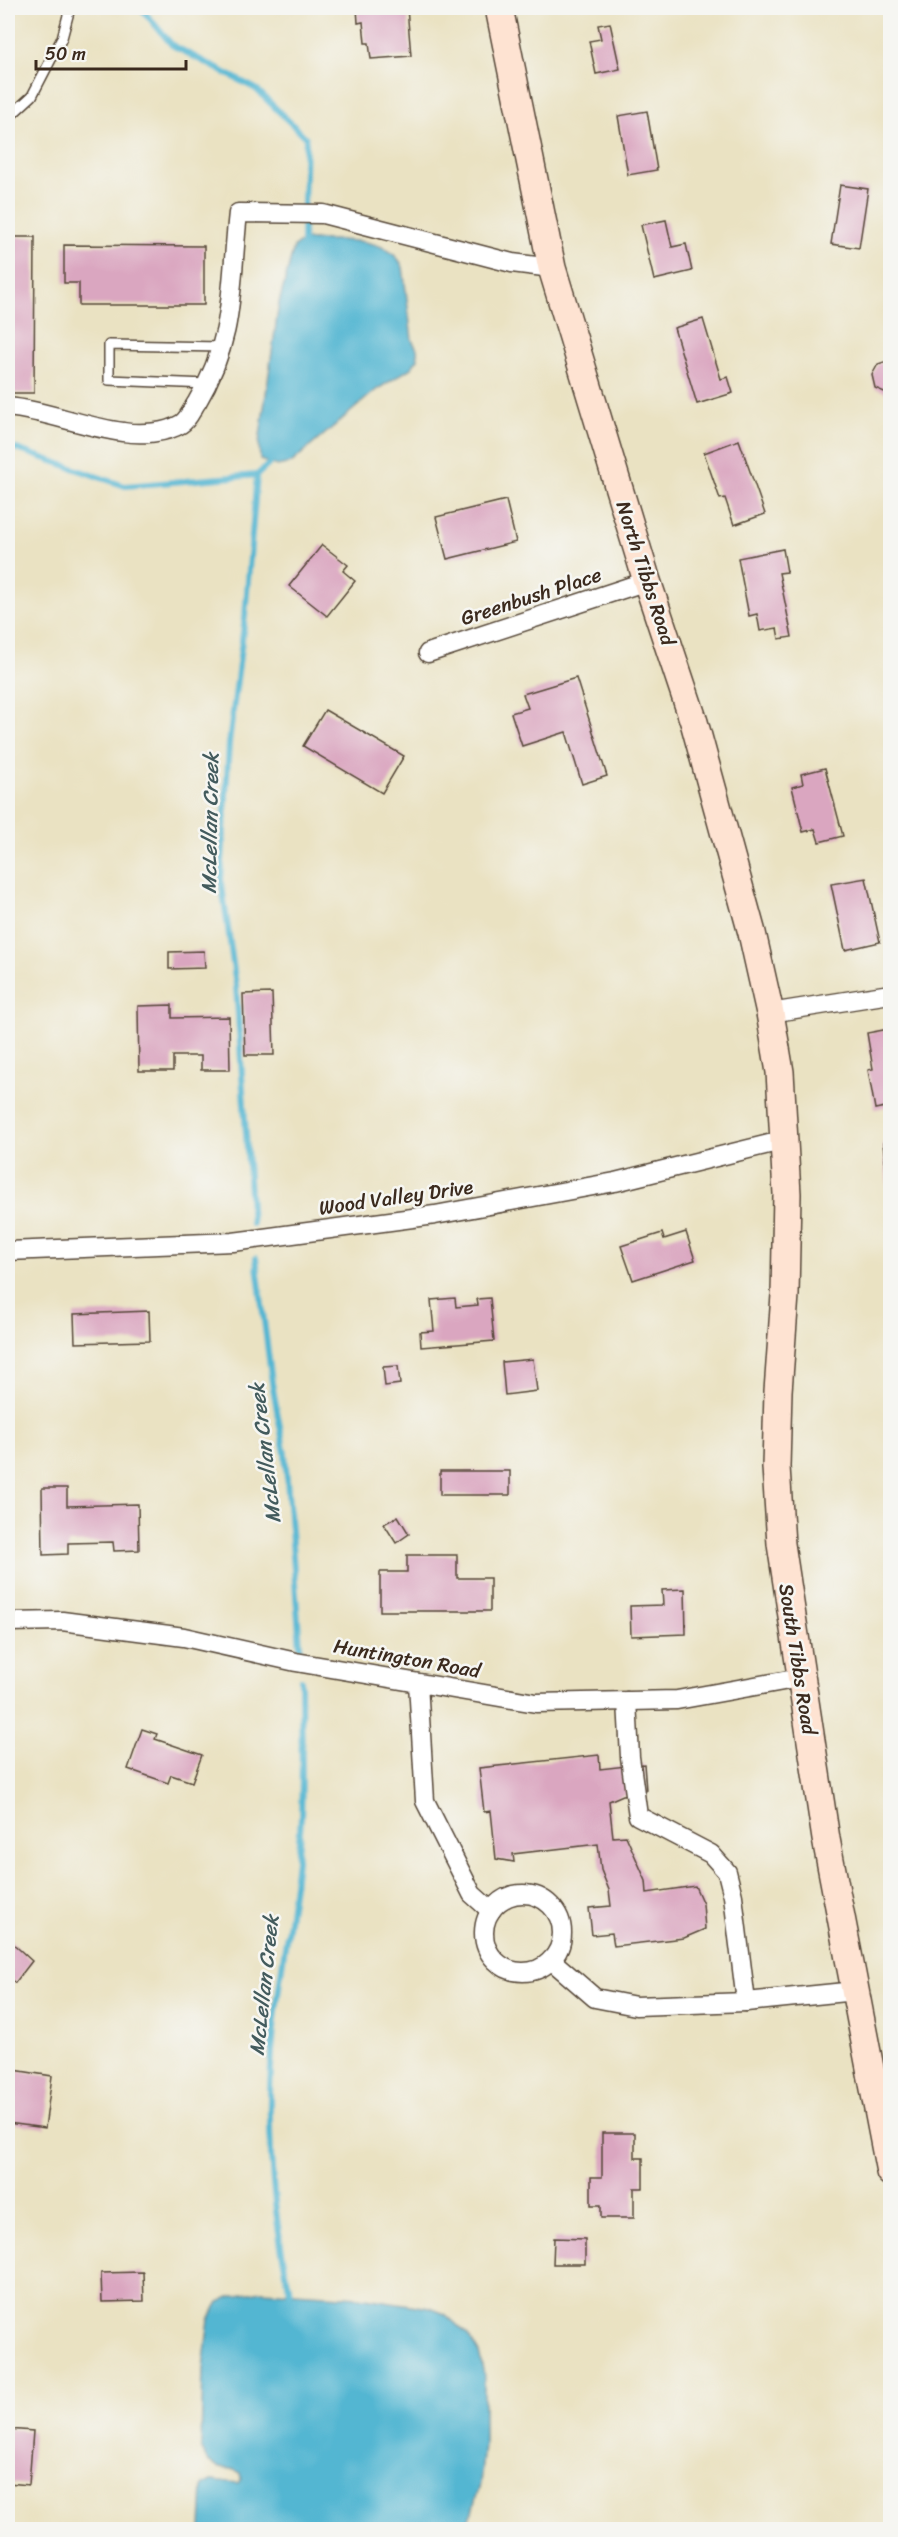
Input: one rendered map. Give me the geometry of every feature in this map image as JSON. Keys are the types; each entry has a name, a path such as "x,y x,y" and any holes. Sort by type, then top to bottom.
{"street":[{"name":"North Tibbs Road","path":"499,8 552,268 647,581 694,722 752,933 770,1013 780,1072 785,1140"},
{"path":"8,407 26,409 125,433 165,431 184,423 207,384 222,347 232,301 238,213 323,214 512,263 552,268"},
{"name":"Greenbush Place","path":"428,653 647,581"},
{"path":"770,1013 891,994"},
{"name":"Wood Valley Drive","path":"8,1251 233,1242 435,1215 615,1182 785,1140"},
{"name":"South Tibbs Road","path":"785,1140 787,1194 785,1295 778,1391 776,1467 781,1544 826,1839 891,2172"},
{"name":"Huntington Road","path":"8,1622 62,1621 184,1636 296,1662 536,1703 677,1700 800,1678"},
{"path":"418,1683 425,1800 472,1894 491,1911"},
{"path":"627,1701 630,1757 638,1816 711,1854 727,1872 733,1896 746,2002"},
{"path":"524,1894 548,1903 556,1913 561,1925 558,1950 541,1968 528,1972 503,1967 487,1948 484,1936 485,1923 491,1911 511,1896 524,1894"},
{"path":"551,1960 595,1998 636,2006 746,2002 855,1991"}],"lane":[{"path":"8,118 32,96 62,38 70,8"},
{"path":"207,384 109,380 109,345 222,347"}],"water":[{"path":"303,240 359,241 385,249 395,256 403,267 412,340 417,349 418,359 411,368 376,390 291,463 277,466 260,460 259,443 279,303 294,247"},
{"path":"262,2291 359,2297 430,2308 445,2314 468,2335 479,2353 484,2374 484,2444 480,2484 467,2529 201,2529 203,2485 213,2480 239,2483 242,2479 241,2473 232,2469 218,2468 207,2460 201,2448 203,2368 209,2319 219,2302 232,2296"}],"building":[{"path":"357,8 407,8 411,56 371,59 369,43 365,43 363,22 358,23"},
{"path":"610,23 620,69 596,74 589,41 601,39 598,25"},
{"path":"647,111 657,170 628,175 618,116"},
{"path":"840,185 868,189 859,248 831,244"},
{"path":"666,220 672,247 686,244 692,271 654,280 641,225"},
{"path":"8,237 35,237 34,393 8,393"},
{"path":"64,245 204,246 204,305 79,305 79,283 64,283"},
{"path":"703,319 721,379 728,377 733,393 697,404 674,328"},
{"path":"890,360 890,401 887,393 875,388 872,375 878,364"},
{"path":"739,440 765,514 734,525 725,498 720,499 704,453"},
{"path":"506,500 516,542 447,559 436,517"},
{"path":"322,545 348,565 343,571 355,581 327,616 289,586"},
{"path":"783,549 787,572 779,573 792,637 779,639 777,628 760,631 757,614 749,616 738,558"},
{"path":"576,678 607,776 582,784 566,732 522,746 511,713 528,708 523,694"},
{"path":"325,710 404,756 382,793 303,746"},
{"path":"825,768 843,836 819,842 815,829 803,832 792,787 803,784 801,774"},
{"path":"866,878 880,942 845,950 831,884"},
{"path":"204,951 205,968 169,969 169,952"},
{"path":"272,993 274,1055 245,1055 243,994"},
{"path":"172,1005 172,1018 229,1017 230,1070 201,1070 201,1056 173,1056 173,1071 139,1071 138,1006"},
{"path":"889,1029 890,1106 875,1109 868,1070 873,1069 867,1033"},
{"path":"890,1142 890,1200 889,1200 883,1143"},
{"path":"686,1232 695,1260 633,1280 621,1246 662,1233 664,1239"},
{"path":"455,1298 456,1307 478,1305 477,1299 490,1298 494,1341 421,1347 420,1332 434,1331 431,1300"},
{"path":"149,1311 150,1341 75,1343 74,1314"},
{"path":"533,1359 537,1391 505,1395 502,1362"},
{"path":"398,1366 400,1384 385,1386 383,1367"},
{"path":"440,1471 510,1471 510,1495 440,1495"},
{"path":"42,1488 67,1488 67,1506 138,1504 139,1550 114,1551 113,1542 68,1543 68,1554 43,1555"},
{"path":"398,1516 409,1534 396,1543 384,1524"},
{"path":"407,1555 457,1555 457,1578 490,1578 490,1611 380,1611 380,1572 407,1572"},
{"path":"685,1589 686,1634 631,1636 630,1606 663,1605 662,1590"},
{"path":"142,1729 157,1734 155,1739 202,1755 192,1782 171,1775 168,1783 128,1769"},
{"path":"599,1755 600,1769 644,1764 646,1790 609,1801 613,1837 626,1836 646,1881 647,1893 695,1886 703,1904 705,1929 684,1938 614,1946 612,1933 592,1935 589,1908 611,1906 609,1890 601,1870 598,1844 513,1854 514,1862 496,1859 491,1811 484,1812 479,1768"},
{"path":"8,1939 32,1961 15,1983 8,1977"},
{"path":"14,2070 52,2076 45,2128 8,2123"},
{"path":"602,2133 635,2133 635,2158 643,2158 643,2188 634,2188 634,2218 601,2218 601,2205 591,2205 591,2177 602,2177"},
{"path":"554,2238 585,2239 585,2264 553,2264"},
{"path":"143,2272 144,2301 102,2302 101,2273"},
{"path":"8,2429 33,2431 29,2485 8,2483"}],"waterway":[{"name":"McLellan Creek","path":"141,8 172,45 256,89 306,138 303,240"},
{"path":"8,446 125,486 257,475"},
{"name":"McLellan Creek","path":"252,1224 236,985 221,879 229,743 245,616 257,475 269,464"},
{"name":"McLellan Creek","path":"256,1258 272,1383 285,1454 300,1646"},
{"name":"McLellan Creek","path":"290,2292 274,2194 270,2095 274,2029 301,1817 301,1680"}]}
